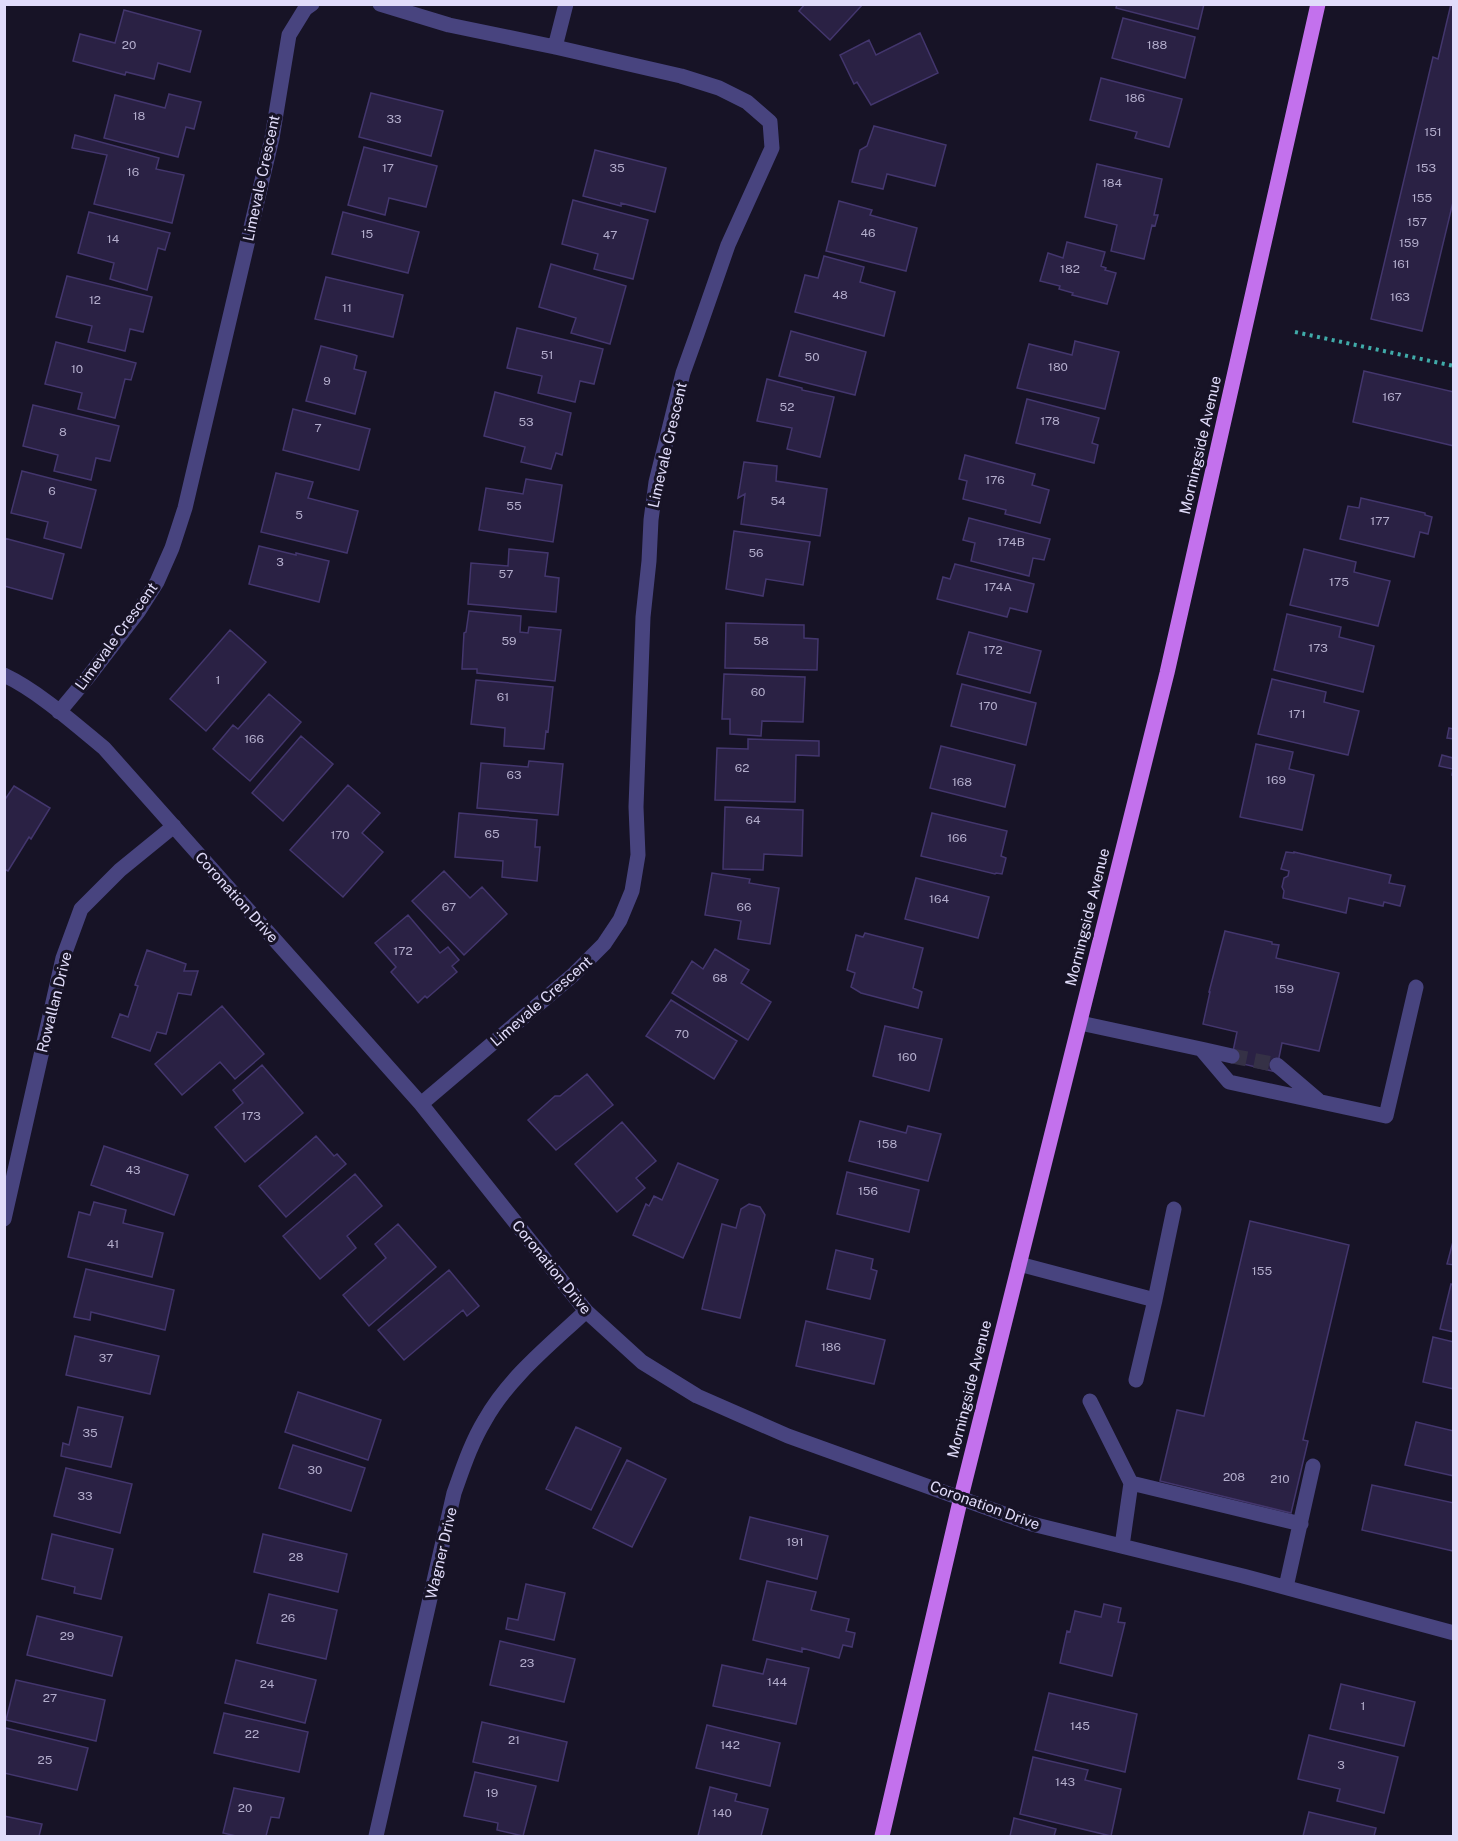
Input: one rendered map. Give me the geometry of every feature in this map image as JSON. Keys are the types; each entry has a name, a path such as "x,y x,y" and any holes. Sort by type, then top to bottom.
{"main road":[{"name":"Morningside Avenue","path":"882,1836 961,1497 1167,673 1318,4"}],"street":[{"name":"Limevale Crescent","path":"59,712 138,612 157,582 172,548 185,508 272,138 289,35 305,9 312,4"},
{"name":"Limevale Crescent","path":"380,4 449,25 681,76 719,88 747,102 770,122 772,148 728,246 683,373 656,482 643,617 636,807 639,855 632,891 620,920 604,944 573,975 421,1104"},
{"path":"555,47 566,4"},
{"name":"Coronation Drive","path":"4,675 59,712 104,747 421,1104 586,1311 642,1362 698,1396 788,1436 1032,1524 1286,1587 1454,1633"},
{"name":"Rowallan Drive","path":"4,1219 63,958 81,909 120,870 174,826"},
{"path":"1202,1049 1229,1082 1386,1116 1416,987"},
{"path":"1080,1023 1232,1056"},
{"path":"1277,1065 1320,1102"},
{"path":"1136,1380 1174,1209"},
{"path":"1019,1264 1155,1300"},
{"name":"Wagner Drive","path":"376,1836 454,1493 467,1454 486,1418 505,1390 586,1311"},
{"path":"1090,1401 1131,1483 1122,1546"},
{"path":"1286,1587 1313,1466"},
{"path":"1131,1483 1301,1524"}],"path":[{"path":"1295,332 1454,366"}],"building":[{"path":"805,4 863,4 830,40 799,11"},
{"path":"1117,4 1204,4 1198,29 1116,8"},
{"path":"1451,4 1454,5 1454,198 1422,331 1371,319 1433,57 1438,59"},
{"path":"124,10 201,31 190,72 158,63 154,79 126,72 125,75 73,61 80,34 115,43"},
{"path":"1123,18 1195,37 1185,78 1112,58"},
{"path":"920,33 938,73 871,105 857,82 854,84 840,55 869,40 876,55"},
{"path":"1101,78 1182,99 1169,147 1135,138 1137,132 1090,120"},
{"path":"371,93 443,111 431,156 359,137"},
{"path":"169,94 201,102 194,129 186,127 178,157 104,138 115,95 165,108"},
{"path":"874,126 946,145 935,186 887,174 883,189 852,182 860,150 867,146"},
{"path":"75,135 159,158 156,169 184,175 172,223 94,204 107,155 72,148"},
{"path":"364,147 437,166 426,207 389,198 385,215 348,205"},
{"path":"595,150 666,168 655,212 583,196"},
{"path":"1097,164 1162,179 1154,215 1158,215 1155,226 1152,225 1144,259 1111,251 1117,225 1085,217"},
{"path":"573,200 648,220 633,279 594,269 598,254 562,244"},
{"path":"839,201 872,210 870,215 917,228 906,271 826,251"},
{"path":"89,212 170,233 165,250 158,248 147,290 110,279 114,263 78,253"},
{"path":"343,212 419,232 408,273 332,254"},
{"path":"1067,242 1105,252 1101,266 1106,268 1105,270 1116,273 1107,304 1072,295 1073,293 1059,289 1060,286 1040,281 1048,253 1063,258"},
{"path":"824,256 864,267 860,282 895,292 884,336 795,312 805,275 818,278"},
{"path":"551,264 626,286 610,344 571,333 576,318 539,307"},
{"path":"67,276 152,297 143,332 130,329 125,351 88,342 92,326 56,317"},
{"path":"326,277 403,295 393,337 315,319"},
{"path":"517,328 603,349 594,384 580,381 575,402 538,393 542,376 507,368"},
{"path":"791,331 866,352 855,395 779,376"},
{"path":"1075,341 1119,352 1105,409 1017,388 1029,344 1072,355"},
{"path":"56,342 136,363 131,380 125,379 115,418 78,409 82,393 45,384"},
{"path":"321,346 357,356 354,369 366,372 355,414 306,401"},
{"path":"1364,371 1454,392 1454,446 1353,422"},
{"path":"767,379 834,397 820,457 787,449 792,428 757,421"},
{"path":"495,392 571,413 562,455 556,453 551,469 521,462 525,447 484,436"},
{"path":"1027,399 1099,418 1092,443 1098,445 1094,463 1016,443"},
{"path":"33,405 119,426 110,461 96,458 91,480 54,471 58,455 23,446"},
{"path":"293,409 370,429 359,470 283,450"},
{"path":"965,455 1035,474 1032,485 1049,490 1040,523 1005,514 1006,510 963,499 967,481 959,479"},
{"path":"744,462 777,466 776,481 827,489 820,536 741,524 745,494 738,498"},
{"path":"22,471 96,490 81,548 44,538 48,522 11,513"},
{"path":"276,473 313,482 308,498 358,511 347,553 261,532"},
{"path":"526,479 562,485 553,542 479,530 486,488 523,494"},
{"path":"1361,498 1425,513 1432,517 1428,534 1420,532 1414,557 1340,539 1348,506 1359,508"},
{"path":"969,518 1050,539 1044,560 1033,558 1029,576 971,561 975,543 963,540"},
{"path":"734,531 810,542 803,585 766,579 763,596 726,589"},
{"path":"4,538 64,554 52,599 4,586"},
{"path":"259,546 329,561 319,602 249,584"},
{"path":"509,549 548,553 545,576 559,578 556,612 468,604 471,563 508,566"},
{"path":"1304,549 1356,562 1354,572 1390,581 1378,626 1290,605"},
{"path":"955,564 1034,584 1027,612 1010,608 1007,617 937,599 943,577 950,579"},
{"path":"469,611 521,616 520,632 528,633 529,627 561,630 555,681 477,673 477,669 462,669 464,633"},
{"path":"1287,614 1341,627 1339,637 1374,646 1363,692 1274,670"},
{"path":"726,623 804,625 804,638 818,639 817,670 725,668"},
{"path":"230,630 266,662 206,731 170,699"},
{"path":"969,632 1041,651 1030,693 957,674"},
{"path":"724,674 805,677 803,722 762,721 761,736 730,734 730,719 722,719"},
{"path":"1272,679 1326,692 1324,702 1359,711 1348,755 1258,734"},
{"path":"476,680 553,687 544,749 504,746 505,728 471,724"},
{"path":"962,684 1036,703 1026,745 951,726"},
{"path":"269,694 301,722 250,781 213,749 233,725 238,729"},
{"path":"1449,728 1454,729 1454,739 1447,738"},
{"path":"301,736 333,764 283,821 252,793"},
{"path":"748,739 819,741 819,756 796,755 795,802 715,800 717,748 748,749"},
{"path":"1256,744 1293,752 1289,769 1314,775 1302,830 1240,817"},
{"path":"941,746 1015,765 1005,807 930,788"},
{"path":"1442,755 1453,758 1454,756 1454,776 1452,775 1453,769 1439,766"},
{"path":"529,761 563,764 558,815 477,808 481,763 528,767"},
{"path":"348,785 380,813 362,833 383,852 343,897 290,850"},
{"path":"14,786 50,808 8,871 4,869 4,801"},
{"path":"725,807 803,810 802,856 764,854 763,870 723,869"},
{"path":"459,813 537,820 535,847 540,847 537,881 502,877 503,861 455,857"},
{"path":"932,813 1007,831 1001,856 1006,858 1002,874 921,856"},
{"path":"1286,852 1391,875 1389,883 1405,886 1400,906 1384,902 1383,906 1349,898 1346,913 1283,898 1284,878 1288,876 1289,871 1281,869"},
{"path":"444,871 470,898 482,887 507,914 464,955 412,901"},
{"path":"712,873 750,879 749,883 779,888 770,944 738,939 741,921 705,915"},
{"path":"916,878 989,897 978,938 905,919"},
{"path":"408,915 440,953 448,947 459,960 452,966 457,972 418,1003 391,972 396,967 375,943"},
{"path":"1225,931 1279,945 1276,958 1339,973 1319,1051 1282,1043 1276,1072 1231,1061 1237,1032 1203,1024"},
{"path":"865,933 923,948 913,988 922,992 918,1008 861,993 851,987 855,973 847,970 856,935 863,937"},
{"path":"715,949 749,970 741,983 771,1002 748,1040 672,993 692,961 703,969"},
{"path":"147,950 186,964 184,971 198,971 191,995 178,993 166,1034 157,1032 150,1051 112,1037 120,1014 128,1017 138,986 135,985"},
{"path":"671,1000 737,1041 714,1079 646,1036"},
{"path":"222,1006 264,1054 235,1079 220,1062 182,1095 155,1064"},
{"path":"885,1026 942,1039 929,1091 873,1076"},
{"path":"262,1065 303,1113 245,1162 215,1127 243,1103 233,1090"},
{"path":"587,1074 613,1105 556,1150 528,1120 555,1096 560,1096"},
{"path":"860,1121 906,1133 908,1126 941,1134 928,1181 849,1161"},
{"path":"622,1122 656,1161 636,1178 645,1188 617,1212 575,1164"},
{"path":"316,1136 334,1156 337,1154 346,1164 286,1217 259,1186"},
{"path":"104,1146 188,1175 174,1215 91,1185"},
{"path":"678,1163 718,1180 683,1258 633,1235 646,1204 649,1206 654,1196 662,1200"},
{"path":"847,1172 919,1190 909,1232 837,1214"},
{"path":"355,1174 382,1206 347,1236 356,1248 320,1279 283,1236"},
{"path":"94,1202 126,1210 123,1223 163,1233 152,1277 68,1257 79,1212 90,1215"},
{"path":"749,1204 760,1207 765,1215 740,1318 702,1309 722,1224 736,1228 741,1209"},
{"path":"1250,1221 1349,1245 1303,1440 1308,1441 1291,1513 1160,1481 1177,1410 1204,1416"},
{"path":"398,1224 436,1267 369,1326 343,1295 386,1258 375,1244"},
{"path":"1454,1238 1454,1265 1447,1264"},
{"path":"836,1250 873,1259 871,1269 877,1271 870,1299 827,1289"},
{"path":"86,1269 174,1290 165,1330 91,1312 90,1320 74,1317"},
{"path":"449,1270 479,1306 467,1316 463,1310 404,1360 378,1330"},
{"path":"1451,1284 1454,1285 1454,1332 1440,1329"},
{"path":"806,1321 885,1340 874,1384 796,1366"},
{"path":"75,1336 159,1356 150,1394 66,1375"},
{"path":"1433,1337 1454,1342 1454,1389 1423,1382"},
{"path":"298,1392 381,1420 368,1460 285,1432"},
{"path":"78,1407 123,1417 111,1467 61,1456 63,1443 69,1445"},
{"path":"1416,1422 1454,1431 1454,1476 1405,1465"},
{"path":"576,1427 621,1448 591,1510 546,1489"},
{"path":"293,1445 365,1468 351,1511 279,1488"},
{"path":"627,1460 666,1479 632,1547 593,1528"},
{"path":"66,1468 132,1484 120,1533 54,1516"},
{"path":"1372,1485 1454,1503 1453,1551 1362,1530"},
{"path":"750,1517 828,1536 817,1579 740,1559"},
{"path":"52,1534 113,1549 101,1599 74,1593 75,1587 42,1579"},
{"path":"263,1534 347,1554 338,1592 254,1572"},
{"path":"767,1581 816,1592 811,1610 849,1619 846,1631 855,1633 852,1647 843,1645 839,1658 802,1648 802,1652 753,1640"},
{"path":"526,1584 565,1593 554,1640 506,1629 508,1618 518,1620"},
{"path":"269,1594 337,1610 326,1659 257,1643"},
{"path":"1104,1604 1121,1608 1118,1622 1125,1623 1112,1676 1060,1663 1067,1631 1070,1632 1075,1611 1101,1617"},
{"path":"37,1616 122,1637 112,1676 27,1655"},
{"path":"500,1641 575,1659 564,1702 490,1685"},
{"path":"767,1659 809,1668 796,1724 713,1706 722,1665 763,1674"},
{"path":"236,1660 316,1680 305,1723 225,1703"},
{"path":"16,1680 105,1700 96,1741 6,1720"},
{"path":"1341,1684 1415,1702 1404,1746 1330,1729"},
{"path":"1049,1693 1137,1714 1125,1772 1035,1750"},
{"path":"224,1713 308,1732 299,1772 214,1753"},
{"path":"482,1722 567,1742 558,1781 473,1762"},
{"path":"707,1725 780,1743 770,1786 696,1768"},
{"path":"6,1728 88,1748 77,1790 4,1773"},
{"path":"1309,1735 1398,1757 1384,1813 1337,1801 1340,1789 1298,1779"},
{"path":"1033,1757 1088,1770 1085,1780 1121,1789 1111,1836 1020,1814"},
{"path":"475,1772 536,1786 523,1836 497,1830 498,1823 464,1816"},
{"path":"710,1787 737,1794 735,1801 768,1809 761,1836 698,1836"},
{"path":"234,1788 284,1798 279,1818 271,1817 266,1836 236,1836 223,1833"},
{"path":"1309,1812 1376,1828 1374,1836 1303,1836"},
{"path":"4,1816 42,1824 39,1836 4,1836"},
{"path":"1014,1818 1056,1829 1054,1836 1010,1836"}],"tunnel":[{"path":"1232,1056 1277,1065"}]}
